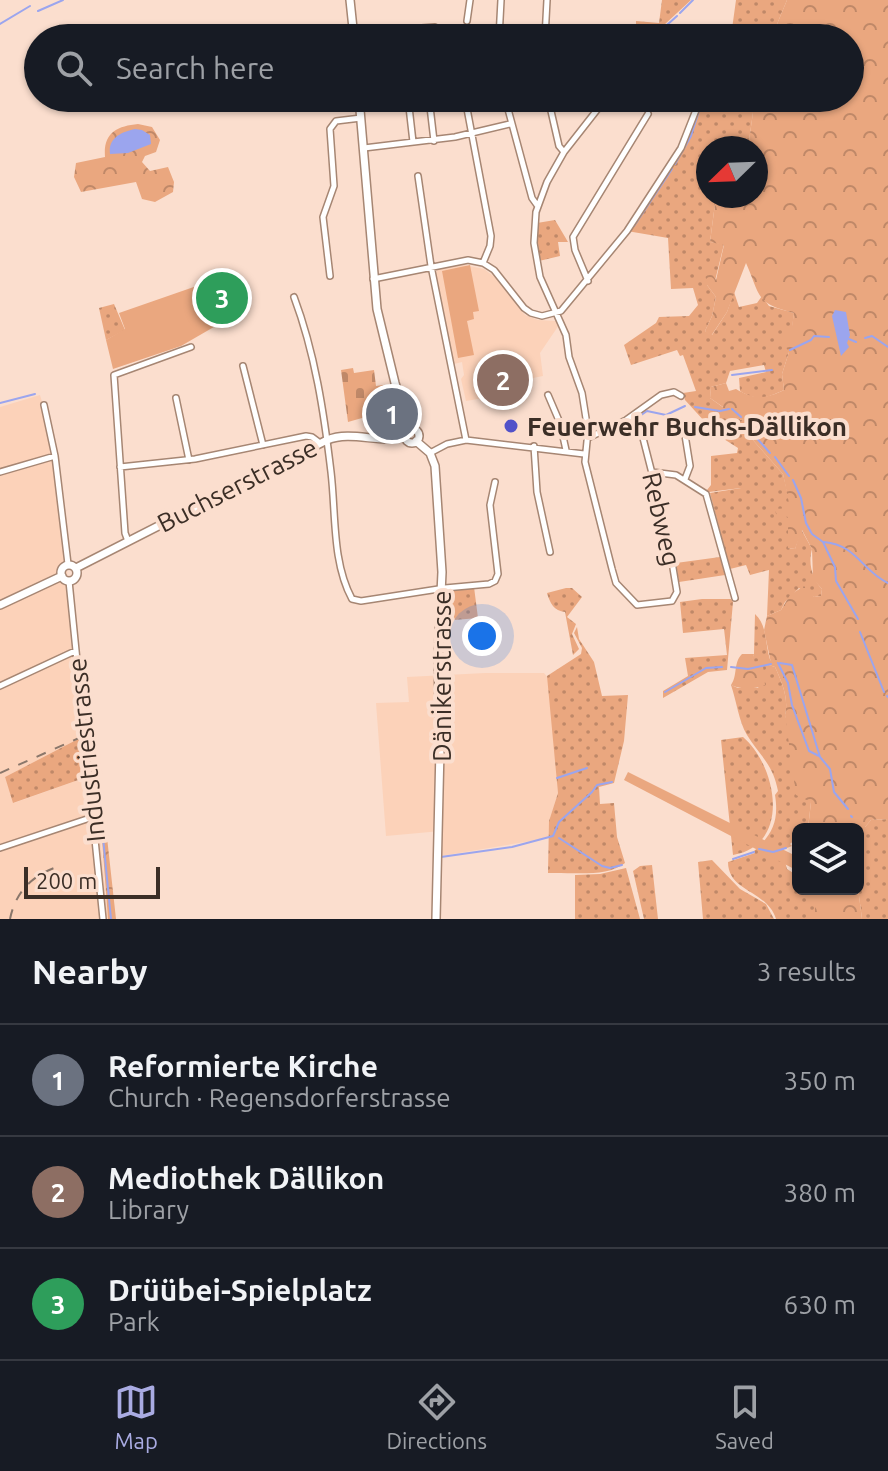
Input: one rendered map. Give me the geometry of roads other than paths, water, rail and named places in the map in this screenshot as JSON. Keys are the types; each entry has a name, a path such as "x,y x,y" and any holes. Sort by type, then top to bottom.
{"street":[{"path":"350,0 352,24"},
{"path":"467,21 470,0"},
{"path":"500,24 501,0"},
{"path":"546,24 547,0"},
{"path":"360,112 373,279 386,352 410,429 418,433 416,441"},
{"path":"410,112 413,142"},
{"path":"431,112 434,141"},
{"path":"468,112 491,236 483,263"},
{"path":"508,112 532,198 537,205"},
{"path":"551,112 559,146 564,152"},
{"path":"416,441 430,453 447,444 466,440 584,454 588,438 582,393 569,357 566,335 544,288 536,262 534,222 537,205 564,152 595,112"},
{"path":"373,279 461,260 483,263 499,275 524,308 542,316 564,309 627,231 681,148 695,112"},
{"path":"588,281 573,237 648,114"},
{"path":"330,276 323,217 334,186 330,129 336,121 361,118"},
{"path":"364,148 434,141 510,124"},
{"path":"418,176 431,266 466,440"},
{"path":"294,297 309,338 339,559 352,599 361,601 489,584 497,577 490,505 495,482"},
{"path":"128,541 114,375 191,347"},
{"path":"243,366 263,445"},
{"path":"588,438 626,420 661,395 671,392 681,396"},
{"path":"548,395 560,423 566,450"},
{"path":"176,398 189,460"},
{"path":"0,605 76,576 44,405"},
{"path":"410,429 405,437 410,442 416,441"},
{"path":"685,435 690,466 685,479"},
{"path":"120,467 189,460 310,436 323,442"},
{"name":"Buchserstrasse","path":"72,566 323,442 345,436 405,437"},
{"name":"Rebweg","path":"584,454 616,583 637,605 675,599 677,592 670,546 643,438"},
{"path":"534,446 537,492 550,552"},
{"name":"Dänikerstrasse","path":"430,453 436,471 441,588 436,919"},
{"path":"0,472 55,456"},
{"path":"652,472 685,479 703,490 709,499 735,598"},
{"path":"65,578 61,570 72,566"},
{"name":"Industriestrasse","path":"65,578 103,919"},
{"path":"0,686 75,651"},
{"path":"0,848 93,817"}],"water":[{"path":"135,129 150,135 151,144 128,153 110,154 116,137"},
{"path":"835,310 846,312 850,335 849,347 841,356 832,316"}],"waterway":[{"path":"38,11 63,0"},
{"path":"680,13 693,0"},
{"path":"0,24 30,6"},
{"path":"668,24 677,16"},
{"path":"675,164 691,136 699,112"},
{"path":"634,226 672,169"},
{"path":"790,350 814,336 829,337"},
{"path":"865,338 872,336 888,347"},
{"path":"849,339 856,342"},
{"path":"732,375 772,370"},
{"path":"0,403 35,394"},
{"path":"637,418 647,411 666,415 685,406"},
{"path":"695,407 720,411 729,409"},
{"path":"732,409 741,417"},
{"path":"623,425 633,421"},
{"path":"752,433 770,453"},
{"path":"775,457 789,476"},
{"path":"793,480 801,498 806,523 812,534 823,542 835,567 836,581 858,619"},
{"path":"824,542 852,553 888,583"},
{"path":"860,632 884,692"},
{"path":"778,663 788,683 792,705 809,751 819,756"},
{"path":"780,663 792,665 820,757 830,769 834,792 848,809"},
{"path":"731,667 748,669 771,664"},
{"path":"665,692 706,668 722,667"},
{"path":"557,778 587,768"},
{"path":"441,857 512,847 553,836 559,822 597,785 612,782"},
{"path":"101,817 111,919"},
{"path":"559,838 602,866 622,865"},
{"path":"759,849 773,852 786,848"},
{"path":"733,859 754,852"}],"railway":[{"path":"0,773 79,738"},
{"path":"10,919 25,888 38,876 54,868"}],"place":[{"name":"Drüübei-Spielplatz","path":"222,298"},
{"name":"Mediothek Dällikon","path":"503,380"},
{"name":"Reformierte Kirche","path":"392,414"},
{"name":"Feuerwehr Buchs-Dällikon","path":"511,426"}]}
